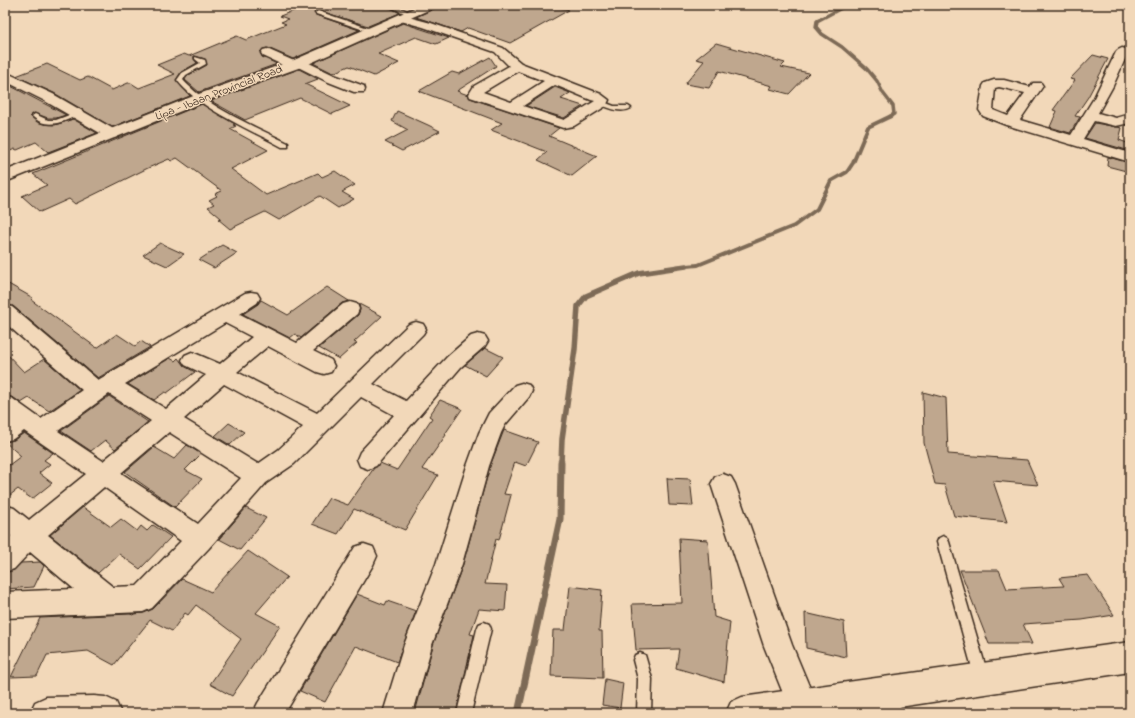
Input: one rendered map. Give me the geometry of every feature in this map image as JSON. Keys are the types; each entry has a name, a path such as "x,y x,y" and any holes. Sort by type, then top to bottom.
{"main road":[{"name":"Lipa - Ibaan Provincial Road","path":"5,177 201,98 296,64 429,5"},
{"path":"742,713 802,705 893,703 983,679 1130,657"},
{"path":"46,713 104,713"}],"street":[{"path":"406,16 427,25 499,50 510,62 517,66 596,97 602,100 601,103 566,124 475,94 479,89 517,66"},
{"path":"1074,141 1119,73 1121,51"},
{"path":"267,53 359,89"},
{"path":"5,76 48,97 112,134"},
{"path":"512,107 554,80"},
{"path":"1011,122 1034,89 1000,83 989,86 986,110 994,116 1011,122 1130,158"},
{"path":"1091,115 1118,122 1130,118"},
{"path":"5,432 32,426 103,388 251,298"},
{"path":"298,353 350,309"},
{"path":"5,312 103,388 168,420 258,476"},
{"path":"225,315 324,366"},
{"path":"5,605 143,599 200,540 258,476 286,457 416,329"},
{"path":"5,560 30,535 266,336"},
{"path":"368,459 454,362 478,341"},
{"path":"192,360 222,374 319,425"},
{"path":"358,386 409,413"},
{"path":"398,713 418,645 449,564 478,466 490,433 497,419 522,391"},
{"path":"5,405 32,426 200,540"},
{"path":"723,484 778,646 802,705"},
{"path":"5,516 109,601"},
{"path":"268,713 364,556"}],"lane":[{"path":"389,5 406,16"},
{"path":"318,13 372,31"},
{"path":"197,58 203,61 203,64 184,74 180,80 183,86 201,98 285,145"},
{"path":"601,103 613,108 628,108"},
{"path":"35,116 47,123 53,123 77,114"},
{"path":"943,542 983,679"},
{"path":"464,713 484,629"},
{"path":"640,660 645,679 644,713"}],"building":[{"path":"308,5 385,5 400,13 368,26 317,10 314,13 316,15 359,30 293,59 268,48 263,49 260,52 262,57 277,64 199,92 185,80 187,76 207,65 205,59 194,56 197,63 181,72 176,80 190,96 112,127 54,93 16,76 47,64 80,80 88,77 112,90 128,83 131,83 139,88 175,74 157,65 184,54 189,56 237,36 246,40 286,24 281,22 288,19 280,16"},
{"path":"438,5 553,5 569,10 510,43 468,28 461,32 416,17 436,8"},
{"path":"403,23 449,38 436,44 416,37 378,54 399,63 374,76 349,66 333,73 313,63"},
{"path":"716,43 785,63 781,67 809,73 789,94 770,89 772,86 719,71 709,88 685,84 704,61 696,59"},
{"path":"1093,55 1108,59 1088,97 1075,116 1080,117 1070,133 1050,127 1057,111 1053,110 1075,80 1070,79"},
{"path":"490,57 496,66 457,91 468,95 470,98 559,128 549,136 597,156 572,176 538,160 547,152 491,130 502,123 419,91 452,72 459,74"},
{"path":"299,69 318,79 305,84 350,106 332,114 300,98 245,120 211,101"},
{"path":"5,83 66,115 56,118 48,118 34,113 30,116 37,122 55,125 73,119 97,133 48,152 36,142 5,153"},
{"path":"555,87 570,93 561,99 583,106 564,118 526,106"},
{"path":"202,104 235,124 233,125 236,126 230,129 268,150 231,169 266,195 318,173 322,177 335,171 355,185 342,192 354,199 338,208 320,196 279,220 265,212 230,229 218,219 221,218 208,207 214,204 209,200 217,196 215,194 222,191 177,158 171,161 169,159 148,168 75,204 69,199 40,212 22,196 47,185 33,174"},
{"path":"397,111 440,131 402,151 385,142 408,130 392,121"},
{"path":"1095,123 1122,128 1119,140 1130,144 1130,151 1085,138"},
{"path":"1108,157 1130,163 1130,172 1107,166"},
{"path":"160,243 184,254 167,266 143,255"},
{"path":"222,245 237,253 214,268 199,260"},
{"path":"5,282 33,298 31,300 97,348 117,334 135,346 141,341 150,347 98,378 13,306 5,304"},
{"path":"327,287 349,301 342,303 301,338 295,334 290,338 243,314 258,304 261,300 288,315"},
{"path":"359,304 382,316 354,342 357,343 339,359 319,348 358,315 360,310"},
{"path":"485,348 503,357 486,376 465,365"},
{"path":"5,352 24,372 44,359 80,390 49,411 29,398 21,403 14,398 5,395"},
{"path":"170,358 175,361 178,358 184,366 195,372 167,393 165,392 154,400 128,384"},
{"path":"923,392 946,398 948,454 1027,460 1038,485 993,481 1007,522 954,516 945,485 935,484 924,443"},
{"path":"109,396 148,422 115,449 105,440 91,451 61,431"},
{"path":"440,400 462,409 422,469 438,475 405,530 354,509 338,534 312,524 329,498 348,505 374,468 380,463 397,470 432,418 429,416"},
{"path":"229,423 244,432 230,445 215,436"},
{"path":"504,430 538,442 526,466 515,462 504,494 511,495 499,540 496,539 485,584 507,585 505,611 479,609 470,634 474,635 456,713 415,713 433,645 463,564 490,466"},
{"path":"24,433 53,453 44,460 50,464 39,473 52,483 32,499 18,489 5,499 5,468 21,456 5,442 14,440"},
{"path":"187,445 201,454 185,470 202,479 175,507 125,472 154,447 174,459"},
{"path":"667,478 690,479 693,506 669,505"},
{"path":"83,507 111,527 121,519 137,531 141,526 147,531 153,525 171,537 140,569 119,554 98,573 50,535"},
{"path":"246,508 266,518 240,550 219,539"},
{"path":"679,538 708,540 714,617 730,622 724,682 676,668 679,649 636,650 632,604 682,603"},
{"path":"248,551 287,577 256,613 280,626 232,696 210,684 241,639 196,605 188,615 185,613 172,631 150,620 114,665 88,651 47,655 37,676 11,677 40,618 133,615 144,613 153,609 182,579 211,592"},
{"path":"40,562 44,566 34,587 5,589 5,573 14,570 21,563"},
{"path":"960,570 999,570 1007,589 1064,586 1059,578 1088,575 1114,615 1082,620 1023,624 1032,644 989,644"},
{"path":"570,586 602,590 599,631 602,631 603,678 551,676 553,630 565,630"},
{"path":"357,594 385,605 387,601 416,611 397,662 356,646 325,702 300,691"},
{"path":"805,613 844,622 846,657 806,648"},
{"path":"605,679 623,683 620,708 602,705"}],"waterway":[{"path":"847,5 817,21 816,27 822,34 842,47 867,69 877,81 883,93 893,106 894,114 889,117"},
{"path":"684,266 698,265 794,226 817,209 831,181 847,172 853,163 868,127 889,117"},
{"path":"561,463 562,439 575,349 578,306 586,296 639,273 684,266"},
{"path":"676,267 684,266"},
{"path":"518,713 560,519 561,462"}]}
